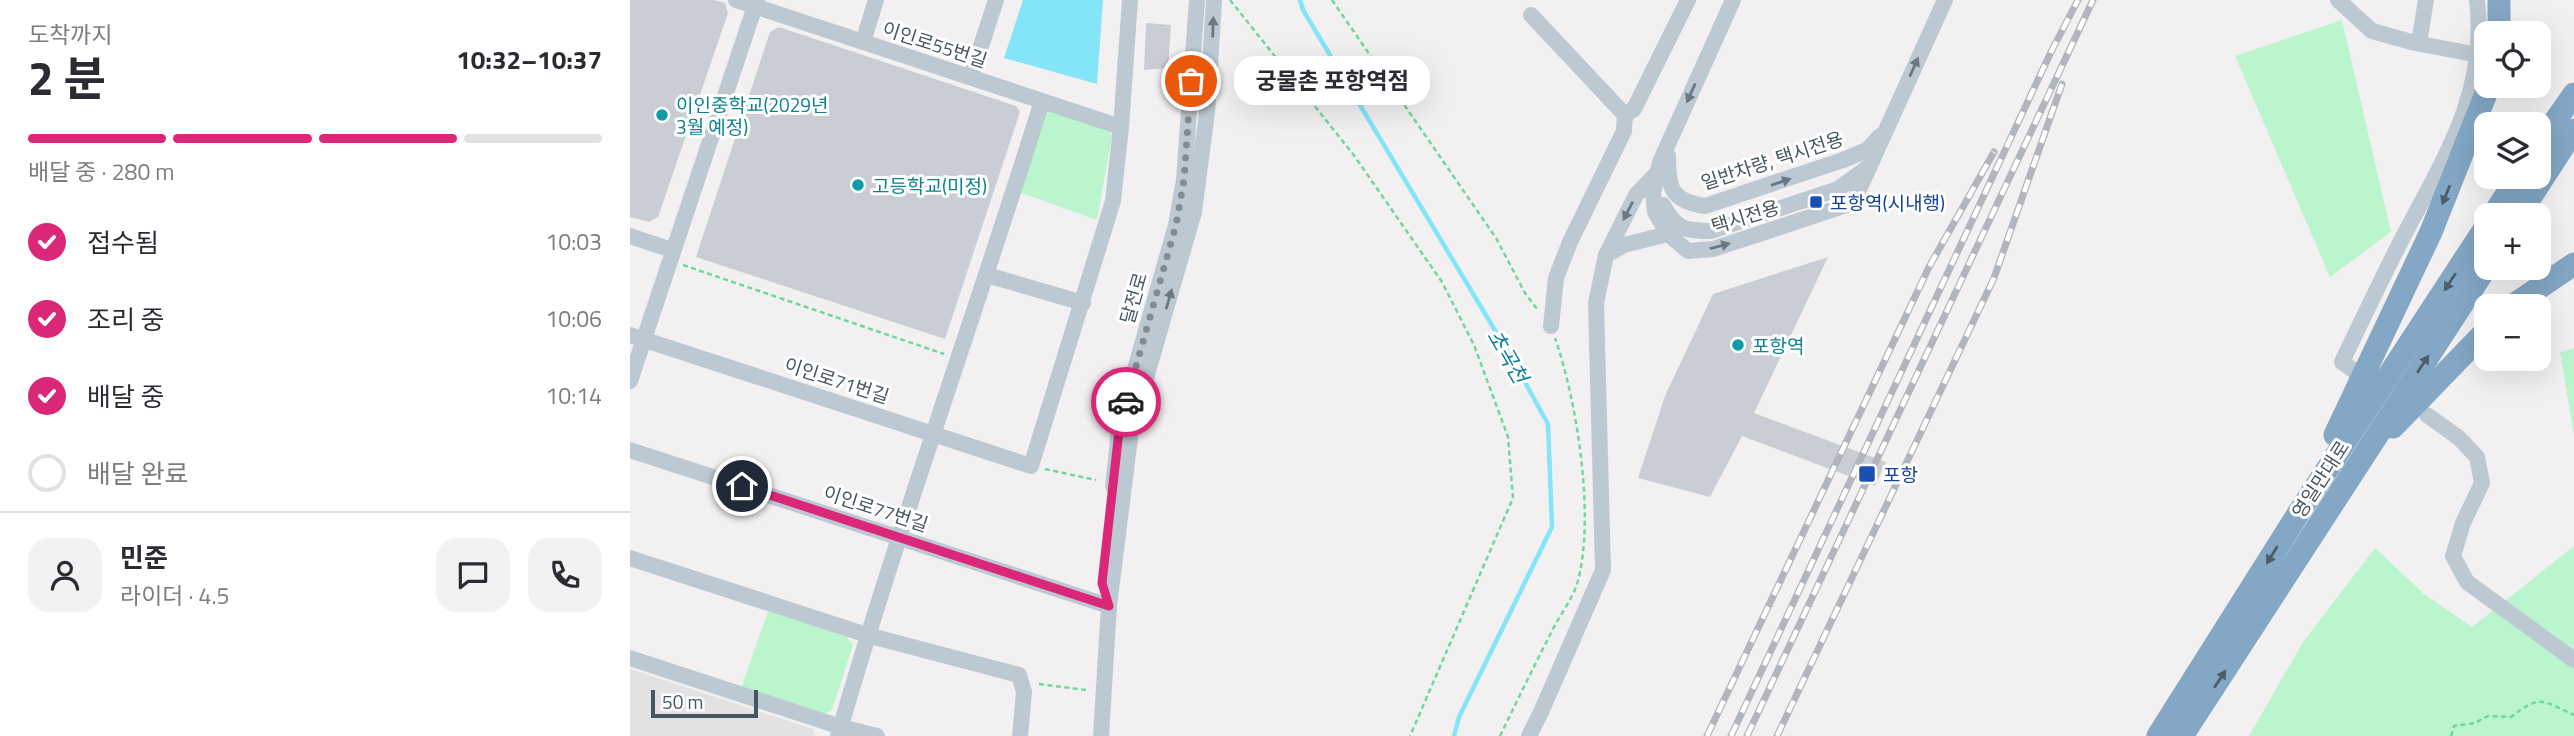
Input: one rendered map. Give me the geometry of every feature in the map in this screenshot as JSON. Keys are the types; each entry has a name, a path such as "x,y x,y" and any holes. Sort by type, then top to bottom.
{"highway":[{"path":"2499,0 2499,21"},
{"path":"2551,127 2574,94"},
{"path":"2298,514 2431,233 2484,98"},
{"path":"2527,203 2574,131"},
{"name":"영일만대로","path":"2158,736 2298,514 2474,245"},
{"path":"2530,294 2574,264"},
{"name":"영일만대로","path":"2182,736 2478,280"},
{"path":"2355,467 2474,343"}],"street":[{"name":"이인로55번길","path":"736,0 756,3 863,42 1121,127"},
{"path":"863,42 876,0"},
{"path":"971,77 996,0"},
{"path":"1031,466 1112,201 1121,127 1130,0"},
{"name":"달전로","path":"1109,606 1102,583 1120,422 1176,225 1184,180 1197,0"},
{"name":"달전로","path":"1101,736 1109,606 1131,430 1194,212 1208,113 1214,0"},
{"path":"1625,115 1634,109 1688,0"},
{"path":"1606,255 1624,245 1668,234 1655,212 1653,193 1657,176 1668,143 1733,0"},
{"name":"택시전용","path":"1668,234 1688,251 1713,249 1853,203 1945,0"},
{"path":"2338,0 2372,31 2419,44 2474,54"},
{"path":"2419,44 2426,0"},
{"path":"2477,0 2478,21"},
{"path":"630,381 637,337 673,250 756,3"},
{"path":"1531,15 1625,115 1624,131 1570,242 1556,278 1551,326"},
{"path":"2357,373 2342,362 2448,149 2470,96 2474,78"},
{"path":"840,731 867,635 1042,101"},
{"name":"일반차량, 택시전용","path":"1668,143 1668,178 1674,194 1685,203 1705,206 1867,150 1886,129"},
{"path":"1657,176 1661,201 1672,222 1689,231 1711,231 1838,189 1871,164"},
{"path":"1529,736 1603,570 1595,303 1606,255 1636,195 1657,176"},
{"path":"630,236 673,250"},
{"path":"987,275 1083,303"},
{"name":"이인로71번길","path":"637,337 1031,466"},
{"path":"2427,415 2459,438 2477,457 2483,483 2463,523 2453,556 2467,582 2574,660"},
{"name":"이인로77번길","path":"630,450 1109,606"},
{"path":"630,558 867,635 1019,675 1024,692 1020,736"},
{"path":"630,658 840,731 877,736"}],"path":[{"path":"1230,0 1353,154 1442,282 1474,345 1508,437 1513,498 1410,736"},
{"path":"1332,0 1496,238 1525,293 1551,326 1563,362 1578,430 1585,522 1583,558 1576,587 1500,736"},
{"path":"683,265 948,356"},
{"path":"1031,466 1096,480"},
{"path":"1021,682 1086,690"},
{"path":"2451,736 2454,726 2475,723 2488,716 2511,717 2530,703 2542,700 2574,715"}],"shaded area":[{"path":"630,669 813,729 816,736 630,736"}],"green space":[{"path":"2342,20 2391,232 2330,277 2235,56"},
{"path":"1053,108 1107,126 1112,136 1097,220 1019,192 1044,113"},
{"path":"2574,348 2574,436 2560,352"},
{"path":"2574,546 2574,736 2249,736 2303,642 2375,548 2424,594 2472,627"},
{"path":"768,611 847,637 853,645 832,710 820,716 741,688"}],"water":[{"path":"1023,0 1103,0 1097,84 1004,58"}],"building":[{"name":"이인중학교(2029년 3월 예정)","path":"630,0 714,0 725,3 728,13 658,217 649,222 630,217"},
{"path":"1146,23 1171,25 1168,68 1144,70"},
{"name":"고등학교(미정)","path":"779,27 1016,106 1020,112 945,339 696,257 770,32"},
{"name":"포항역","path":"1828,257 1754,413 1886,462 1875,486 1742,436 1710,497 1638,478 1665,396 1713,294"}],"waterway":[{"name":"초곡천","path":"1300,0 1303,10 1511,357 1548,424 1552,527 1459,717 1454,736"}],"railway":[{"path":"1731,736 2051,52 2078,0"},
{"path":"1747,736 2093,0"},
{"path":"1777,736 1994,278 2062,84"},
{"path":"1707,736 1929,267 1994,152"}],"way so far":[{"path":"1126,402 1176,225 1184,180 1191,81"}],"place":[{"name":"궁물촌 포항역점","path":"1191,81"},
{"name":"이인중학교(2029년 3월 예정)","path":"662,115"},
{"name":"고등학교(미정)","path":"858,185"},
{"name":"포항역(시내행)","path":"1816,202"},
{"name":"포항역","path":"1738,345"},
{"name":"포항","path":"1867,474"}],"route":[{"path":"742,486 1109,606 1102,583 1120,422 1126,402"}]}
